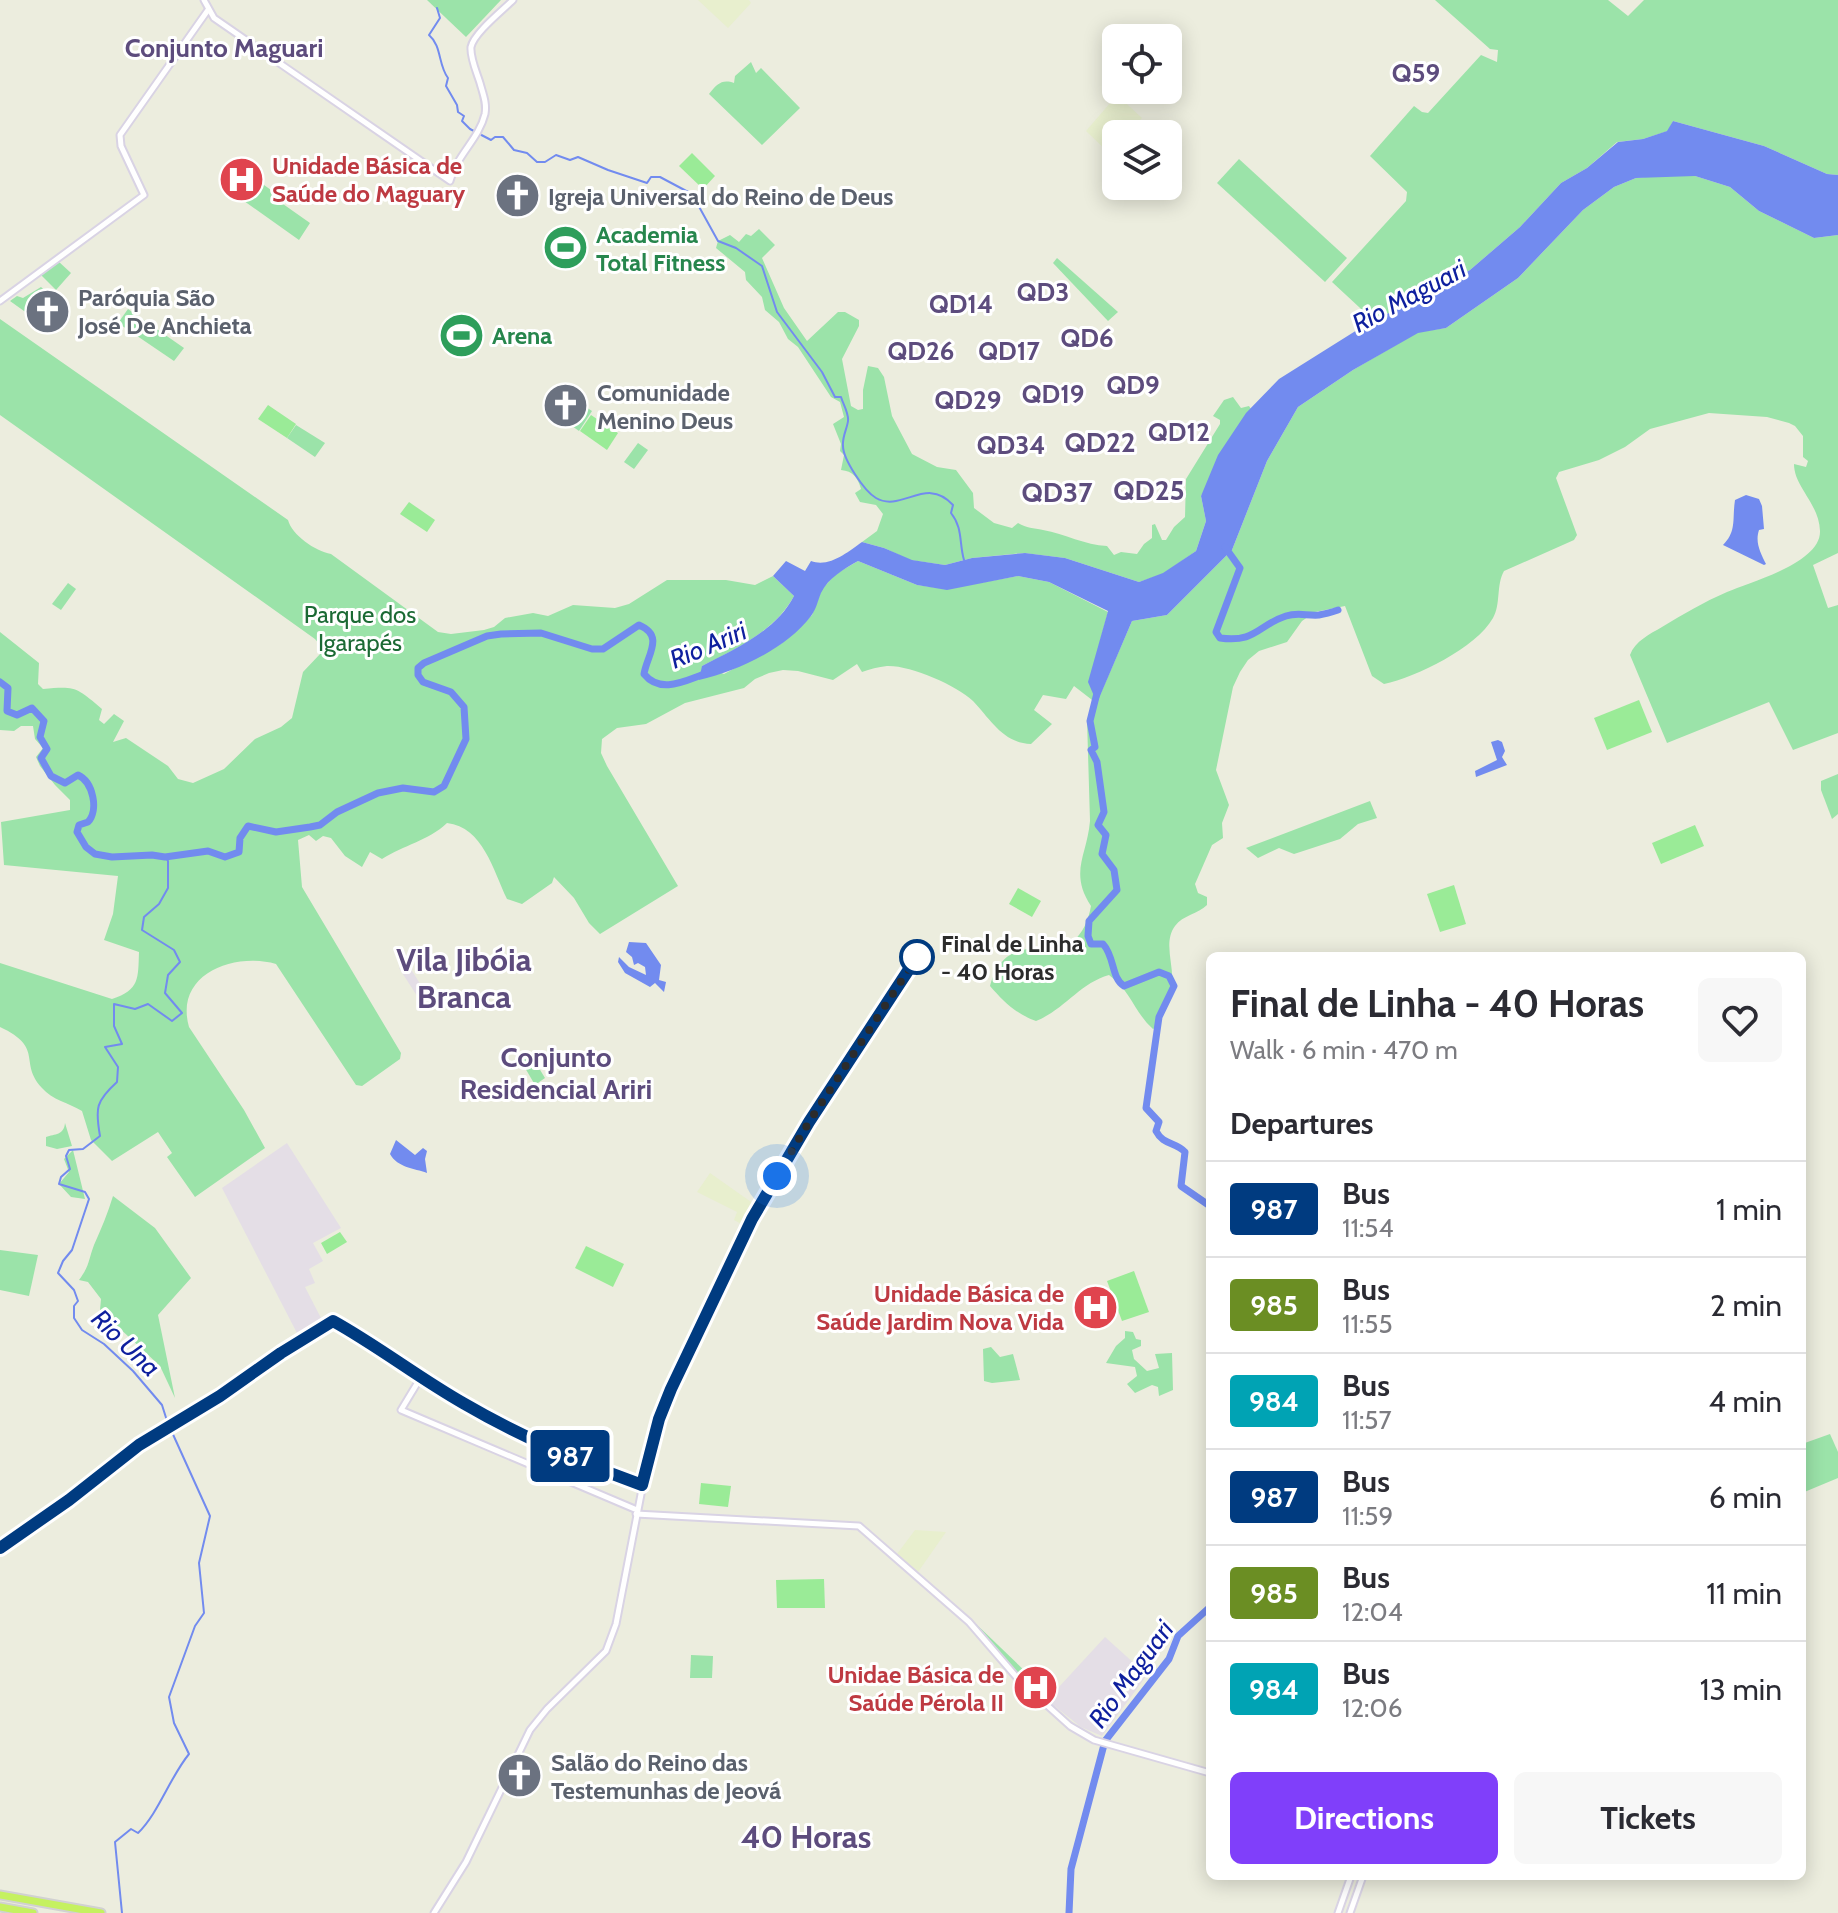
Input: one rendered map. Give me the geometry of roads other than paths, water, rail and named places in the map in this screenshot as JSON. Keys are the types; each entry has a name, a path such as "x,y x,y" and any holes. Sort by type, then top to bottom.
{"main road":[{"path":"204,0 216,20 450,181 477,133 486,106 471,53 472,45 480,32 513,0"},
{"path":"0,301 144,195 119,139 208,10"},
{"path":"444,176 453,171"},
{"path":"434,1913 484,1829 530,1730 610,1646 642,1485 659,1419 671,1389 752,1219 809,1122 917,957"},
{"path":"0,1548 69,1500 139,1445 333,1321 496,1421 642,1485"},
{"path":"421,1377 401,1410 637,1512 859,1526 969,1622 1042,1703 1075,1730 1101,1742 1206,1772"},
{"path":"1338,1913 1350,1880"},
{"path":"1350,1913 1362,1880"},
{"path":"0,1895 101,1913"},
{"path":"0,1907 33,1913"}],"water":[{"path":"1673,121 1764,146 1827,174 1838,175 1838,235 1814,238 1759,211 1730,187 1695,176 1636,178 1614,187 1583,210 1518,278 1446,328 1418,333 1353,370 1298,407 1267,461 1232,550 1167,615 1132,621 1097,703 1088,682 1108,611 1049,582 1018,576 947,590 917,585 858,561 828,583 813,614 789,638 761,657 699,680 702,666 754,638 786,608 794,596 773,576 786,561 805,571 811,561 831,561 862,542 912,560 945,565 972,558 1025,553 1065,558 1139,582 1163,573 1196,551 1206,521 1201,496 1218,455 1246,413 1279,379 1373,320 1470,270 1520,227 1561,183 1587,168 1618,142 1643,139 1667,131"},
{"path":"1746,495 1759,499 1762,506 1764,529 1759,530 1758,539 1764,565 1723,545 1732,530 1735,500"},
{"path":"1491,742 1502,742 1505,751 1502,757 1507,765 1476,777 1475,771 1497,760"},
{"path":"629,942 646,943 661,965 659,980 666,982 664,992 655,983 650,987 625,973 618,962 619,957 629,967 646,975 645,967 638,963 634,965 632,957 626,952"},
{"path":"396,1140 415,1155 423,1148 427,1151 427,1173 393,1159 390,1154"}],"waterway":[{"path":"437,8 440,18 429,35 448,78 446,86 458,112 464,116 462,121 491,140 503,137 514,150 527,153 537,162 545,162 556,155 570,160 578,157 647,183 651,177 660,177 692,194 718,241 736,248 762,266 777,312 822,372 835,397 841,397 848,418 843,439 844,452 860,482 876,498 886,501 933,493 943,497 953,505 951,513 959,530 964,560"},
{"path":"1225,547 1240,568 1216,632 1220,638 1249,636 1290,615 1319,615 1338,610"},
{"name":"Rio Ariri","path":"0,682 8,688 7,711 17,715 32,708 44,721 40,737 47,749 41,758 51,776 65,783 78,775 91,790 93,811 88,822 79,825 77,832 86,847 95,854 112,857 165,857 208,851 225,857 239,852 240,838 248,826 276,832 320,825 337,812 378,793 403,788 434,792 444,786 466,739 464,707 451,692 423,682 418,668 487,636 541,633 592,649 603,649 639,625 647,629 653,640 644,674 651,680 666,685 707,673"},
{"name":"Rio Maguari","path":"1097,693 1090,721 1095,747 1091,750 1097,762 1104,812 1098,825 1106,835 1102,854 1114,870 1117,890 1089,921 1088,936 1091,944 1103,944 1107,949 1117,978 1124,986 1159,972 1169,976 1174,986 1159,1017 1146,1108 1159,1122 1156,1131 1159,1136 1185,1152 1181,1186 1206,1203"},
{"name":"Rio Una","path":"165,857 168,861 168,888 159,904 144,917 142,930 174,950 180,962 168,975 165,993 182,1013 172,1021 148,1004 135,1009 114,1004 114,1026 122,1044 105,1047 118,1067 117,1082 99,1106 100,1136 83,1149 69,1150 66,1156 70,1169 61,1177 59,1184 85,1192 89,1199 72,1250 58,1273 74,1290 78,1301 74,1306 74,1318 82,1330 104,1344 133,1371 162,1405 168,1424"},
{"name":"Rio Una","path":"122,1913 115,1842 131,1829 138,1833 145,1825 189,1754 174,1723 169,1697 195,1626 204,1613 199,1563 210,1516 171,1430"},
{"name":"Rio Maguari","path":"1069,1913 1071,1869 1105,1741 1169,1659 1178,1636 1206,1611"}],"place":[{"name":"Unidade Básica de Saúde do Maguary","path":"241,179"},
{"name":"Igreja Universal do Reino de Deus","path":"517,196"},
{"name":"Academia Total Fitness","path":"565,248"},
{"name":"Paróquia São José De Anchieta","path":"47,311"},
{"name":"Arena","path":"461,335"},
{"name":"Comunidade Menino Deus","path":"566,406"},
{"name":"Final de Linha - 40 Horas","path":"917,957"},
{"name":"Unidade Básica de Saúde Jardim Nova Vida","path":"1095,1307"},
{"name":"Unidae Básica de Saúde Pérola II","path":"1035,1688"},
{"name":"Salão do Reino das Testemunhas de Jeová","path":"520,1776"}],"district":[{"name":"Conjunto Maguari","path":"224,48"},
{"name":"Q59","path":"1416,73"},
{"name":"QD3","path":"1043,292"},
{"name":"QD14","path":"961,304"},
{"name":"QD6","path":"1087,338"},
{"name":"QD26","path":"921,351"},
{"name":"QD17","path":"1009,351"},
{"name":"QD9","path":"1133,385"},
{"name":"QD19","path":"1053,394"},
{"name":"QD29","path":"968,400"},
{"name":"QD12","path":"1179,432"},
{"name":"QD22","path":"1100,442"},
{"name":"QD34","path":"1011,445"},
{"name":"QD25","path":"1149,490"},
{"name":"QD37","path":"1057,492"},
{"name":"Vila Jibóia Branca","path":"464,978"},
{"name":"Conjunto Residencial Ariri","path":"556,1073"},
{"name":"40 Horas","path":"806,1836"}],"park label":[{"name":"Parque dos Igarapés","path":"360,628"}]}
